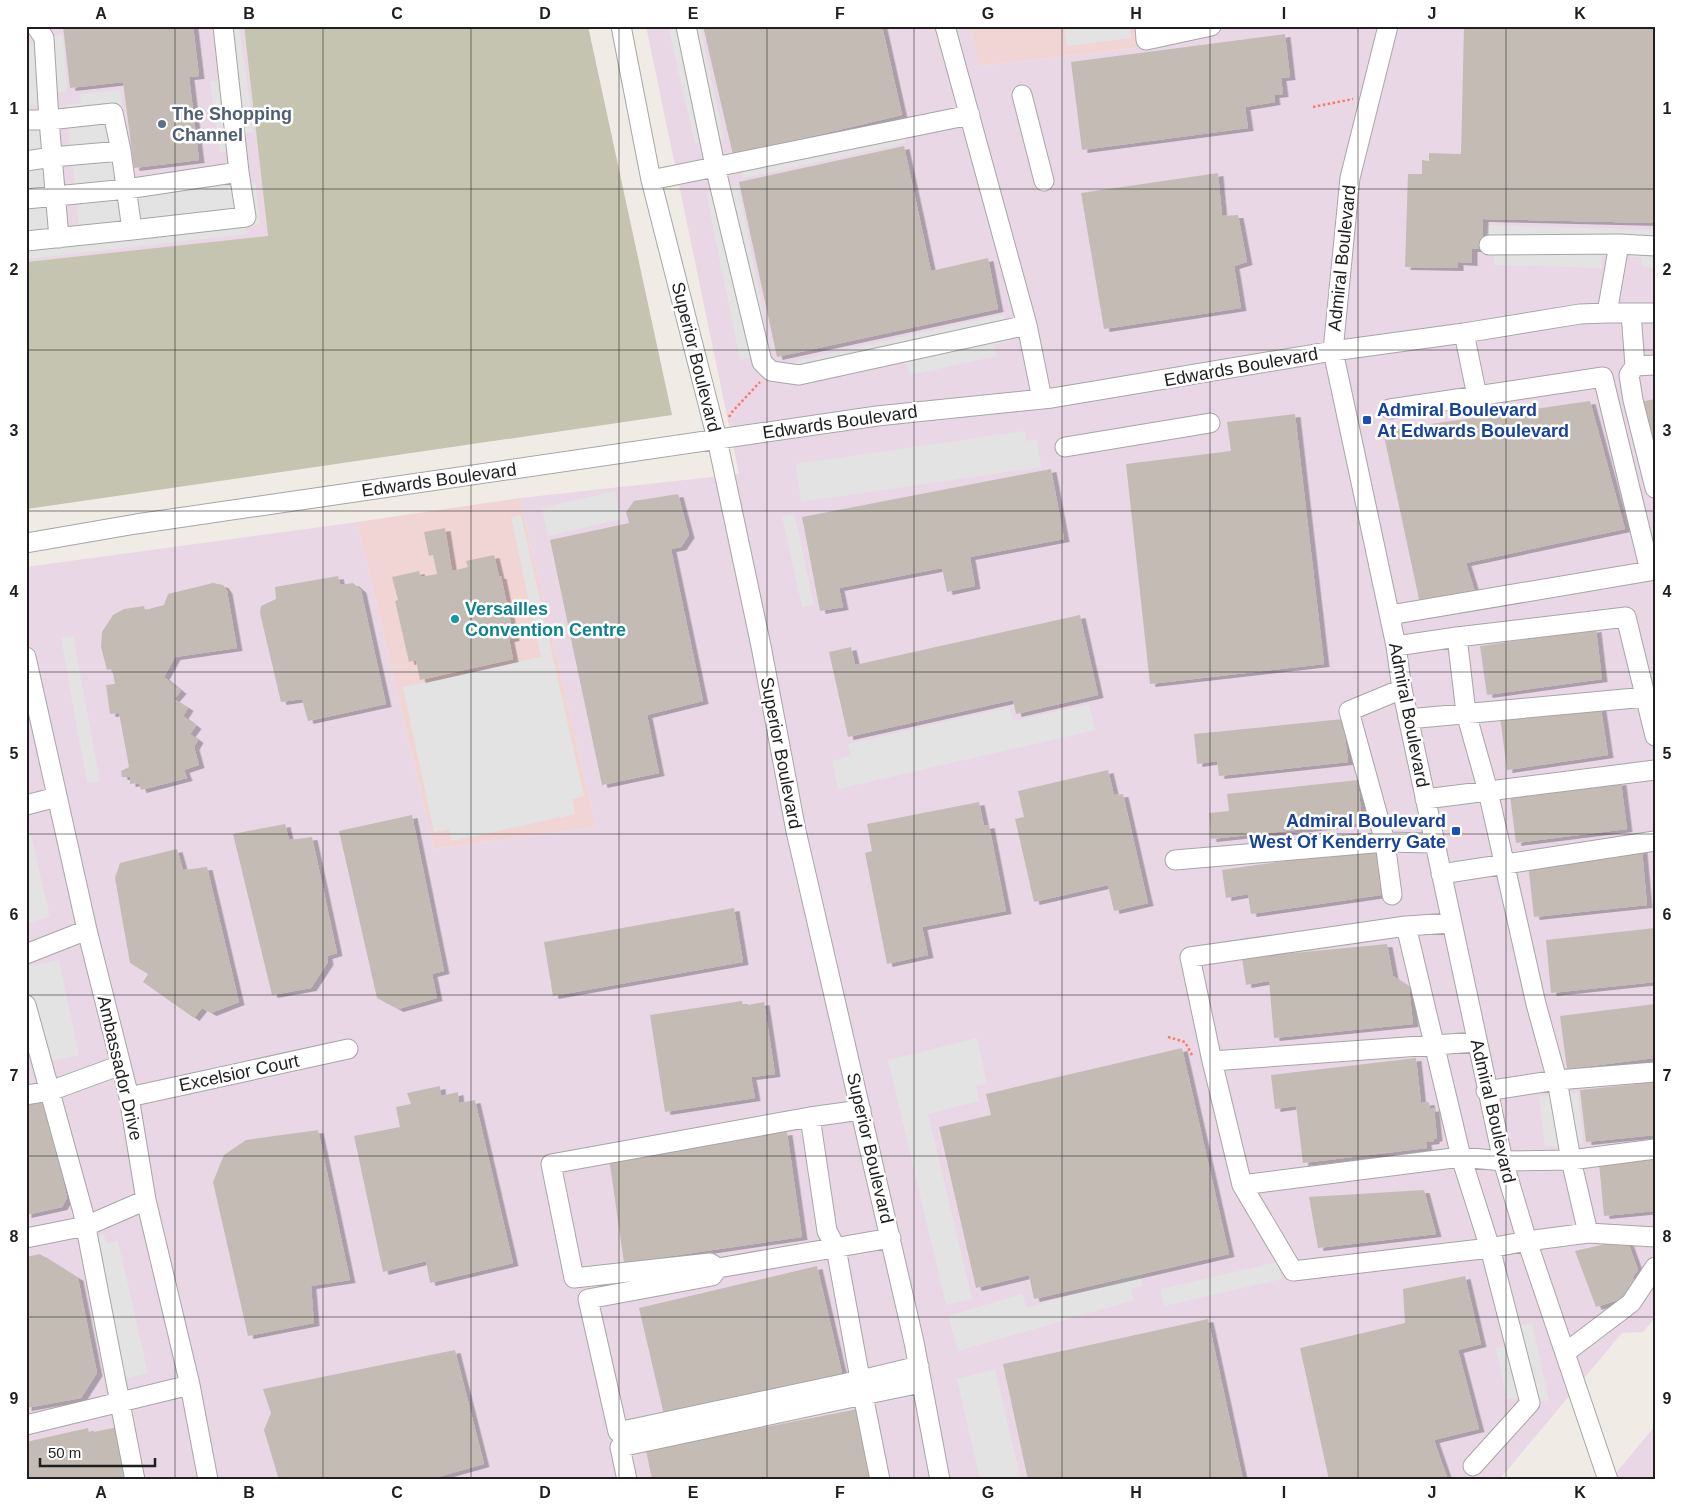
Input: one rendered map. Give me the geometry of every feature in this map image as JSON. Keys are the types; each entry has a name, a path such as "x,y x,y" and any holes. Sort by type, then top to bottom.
{"street":[{"path":"36,26 44,38 59,238"},
{"path":"26,241 246,217 222,26"},
{"name":"Superior Boulevard","path":"621,26 651,180 717,439 761,646 796,831 891,1238 940,1480"},
{"path":"686,26 714,166 762,362 771,371 799,376 1027,326"},
{"path":"945,26 1027,326 1042,399"},
{"path":"1144,26 1146,40 1211,26"},
{"name":"Admiral Boulevard","path":"1388,26 1350,178 1333,351 1390,615 1408,719 1502,1161 1527,1241 1608,1480"},
{"path":"1022,95 1044,182"},
{"path":"26,120 49,120 113,113 121,151 132,230"},
{"path":"651,180 970,115"},
{"path":"26,161 121,151"},
{"path":"26,199 127,189 239,172"},
{"path":"1607,313 1620,244"},
{"path":"1489,245 1620,244 1655,246"},
{"path":"1630,313 1635,366 1629,375 1633,400 1655,488"},
{"name":"Edwards Boulevard","path":"26,543 136,524 877,416 1042,399 1333,351 1464,333 1580,314 1655,313"},
{"path":"1464,333 1477,396"},
{"path":"1635,366 1655,366"},
{"path":"1390,409 1603,376 1650,571 1390,615"},
{"path":"1065,447 1210,423"},
{"path":"1396,646 1626,617 1655,736"},
{"path":"1457,637 1466,713 1488,791 1537,1007 1557,1080 1571,1160 1588,1233"},
{"name":"Ambassador Drive","path":"26,657 30,690 57,797 87,930 130,1097 146,1200 190,1385 208,1480"},
{"path":"1392,895 1385,842 1348,711 1402,689"},
{"path":"1408,719 1646,697"},
{"path":"1425,799 1655,770"},
{"path":"26,804 57,797"},
{"path":"1441,874 1655,841"},
{"path":"1175,860 1385,842 1434,843"},
{"path":"1451,923 1406,926 1190,958 1212,1062 1242,1185 1293,1271 1490,1248 1588,1233 1655,1237"},
{"path":"1406,926 1462,1157 1490,1248 1530,1403 1473,1466"},
{"path":"26,954 87,930"},
{"path":"26,1005 86,1226 135,1480"},
{"path":"1212,1062 1476,1042"},
{"name":"Excelsior Court","path":"130,1097 348,1049"},
{"path":"26,1095 50,1091 121,1065"},
{"path":"1486,1091 1557,1080 1655,1072"},
{"path":"861,1110 810,1117 551,1164 574,1278 710,1263 718,1268 891,1238"},
{"path":"810,1117 827,1231 836,1248 880,1480"},
{"path":"1242,1185 1462,1157 1502,1161 1571,1160 1655,1148"},
{"path":"26,1238 86,1226 146,1200"},
{"path":"1565,1353 1631,1303 1655,1267"},
{"path":"718,1268 712,1276 588,1299 618,1432 920,1375"},
{"path":"26,1425 190,1385"},
{"path":"627,1480 620,1447 862,1387"}],"path":[{"path":"1313,107 1369,96"},
{"path":"717,439 732,412 771,371"},
{"path":"1168,1038 1185,1042 1190,1054 1197,1062 1212,1062"}],"shaded area":[{"path":"26,26 244,26 268,237 26,262"},
{"path":"212,26 239,26 254,132 232,135 234,150 220,152 210,82 220,80"},
{"path":"244,26 588,26 672,415 27,509 26,262 268,236"},
{"path":"646,26 971,26 979,66 1144,47 1143,26 1655,26 1655,1318 1643,1332 1622,1333 1499,1480 26,1480 26,567 357,522 434,849 596,827 520,498 739,474"},
{"path":"668,26 700,26 724,138 695,144"},
{"path":"971,26 1143,26 1144,47 978,66"},
{"path":"1064,26 1130,26 1131,38 1067,46"},
{"path":"63,35 67,92 41,94 42,105 26,106 26,44 51,42 51,36"},
{"path":"120,90 130,179 222,169 224,186 256,183 260,224 245,226 246,234 26,259 26,129 40,127 51,230 79,226 66,105 81,103 80,94"},
{"path":"903,131 905,143 743,178 741,165"},
{"path":"738,186 771,354 740,360 706,192"},
{"path":"1487,225 1655,230 1655,268 1641,267 1641,257 1602,256 1601,268 1494,265 1494,255 1486,255"},
{"path":"1004,314 1010,341 994,345 997,356 910,375 906,362 801,385 795,361"},
{"path":"1025,431 1026,441 1037,439 1041,467 801,502 796,464"},
{"path":"615,491 621,519 548,536 542,508"},
{"path":"520,498 596,827 434,849 357,522"},
{"path":"794,513 814,605 802,607 782,516"},
{"path":"521,515 584,796 572,799 575,814 452,841 449,829 434,832 403,687 541,657 511,517"},
{"path":"73,636 100,781 87,783 61,638"},
{"path":"1089,704 1095,730 838,789 832,761 851,756 848,744 1009,707 1013,721"},
{"path":"29,826 50,917 26,923 26,827"},
{"path":"59,960 79,1055 38,1064 26,1008 26,967"},
{"path":"977,1038 987,1083 976,1086 979,1101 928,1114 972,1299 946,1305 888,1060"},
{"path":"1578,1092 1583,1143 1545,1147 1539,1097"},
{"path":"104,1234 106,1243 118,1241 148,1373 111,1382 78,1241"},
{"path":"1278,1262 1282,1279 1164,1306 1160,1289"},
{"path":"1140,1275 1143,1286 1131,1289 1134,1300 958,1351 948,1316 1022,1294 1027,1308"},
{"path":"1532,1323 1549,1400 1521,1407 1519,1398 1507,1399 1496,1348 1507,1346 1505,1330"},
{"path":"995,1369 1021,1480 980,1480 957,1379"},
{"path":"1655,1426 1655,1480 1610,1480"}],"building":[{"name":"The Shopping Channel","path":"63,26 193,26 199,76 189,77 199,160 134,168 123,82 70,88"},
{"path":"703,26 882,26 902,115 733,155"},
{"path":"1464,26 1655,26 1655,223 1483,219 1482,249 1472,249 1472,263 1458,262 1458,268 1405,267 1408,174 1422,174 1422,160 1429,161 1429,153 1461,154"},
{"path":"1285,34 1290,77 1281,78 1283,94 1274,95 1275,102 1245,107 1248,128 1082,150 1071,62"},
{"path":"904,146 931,271 988,258 998,309 777,357 739,182"},
{"path":"1218,173 1222,216 1238,215 1247,262 1234,266 1241,308 1104,329 1081,193"},
{"path":"1655,399 1655,465 1640,402"},
{"path":"1590,401 1625,529 1466,563 1475,592 1420,604 1383,431"},
{"path":"1295,414 1324,664 1150,684 1126,464 1231,451 1227,422"},
{"path":"1051,469 1064,539 970,557 975,586 947,592 942,568 839,588 843,607 820,611 802,517"},
{"path":"678,494 689,535 681,547 671,549 703,701 647,715 659,773 602,785 550,540 629,523 626,512 634,501"},
{"name":"Versailles Convention Centre","path":"445,528 452,571 468,567 466,561 494,555 499,576 501,576 514,638 509,639 513,659 420,680 416,660 409,662 395,601 398,600 392,577 419,571 421,577 437,574 433,555 429,556 424,532"},
{"path":"338,576 340,585 353,583 361,590 386,704 308,721 302,699 281,702 260,613 261,606 276,599 275,587"},
{"path":"213,583 223,585 227,591 237,648 175,657 164,677 181,691 174,699 188,708 183,716 196,726 190,734 198,740 194,747 199,765 184,770 187,778 141,790 139,783 130,784 130,777 122,777 121,771 129,767 119,713 110,714 106,685 115,684 112,669 107,670 101,647 102,632 113,615 124,609 144,606 145,610 164,605 168,594"},
{"path":"1080,615 1098,695 1016,714 1013,700 848,737 829,652 851,647 855,665"},
{"path":"1596,629 1602,679 1487,695 1480,646"},
{"path":"1600,702 1608,755 1507,770 1500,717"},
{"path":"1343,719 1348,762 1219,776 1217,761 1197,764 1194,734"},
{"path":"1108,770 1114,795 1123,794 1148,903 1114,911 1108,885 1034,902 1015,819 1024,817 1018,791"},
{"path":"1358,780 1362,823 1211,839 1209,813 1229,811 1227,794"},
{"path":"1621,782 1627,829 1516,843 1510,796"},
{"path":"979,802 984,826 989,825 1006,911 922,927 928,955 887,964 865,853 872,851 867,824"},
{"path":"412,815 444,971 432,974 437,998 398,1009 377,998 339,831"},
{"path":"285,824 289,840 312,837 337,953 327,956 328,962 311,988 272,995 233,834"},
{"path":"1375,848 1381,895 1251,914 1248,894 1226,898 1222,870"},
{"path":"177,849 183,870 207,867 239,1002 211,1013 202,1008 194,1018 143,982 148,974 130,963 115,878 120,863"},
{"path":"1642,850 1647,905 1534,917 1528,863"},
{"path":"734,908 743,962 553,996 544,942"},
{"path":"1655,928 1655,982 1551,993 1546,940"},
{"path":"1387,944 1393,976 1409,987 1413,1024 1274,1038 1269,981 1246,985 1242,958"},
{"path":"742,1001 743,1006 764,1002 775,1074 751,1077 755,1098 665,1112 650,1015"},
{"path":"1655,1004 1655,1058 1567,1069 1560,1016"},
{"path":"1182,1048 1229,1254 1034,1299 1029,1275 976,1288 939,1127 991,1115 986,1094"},
{"path":"1416,1058 1421,1103 1429,1102 1430,1109 1434,1108 1437,1138 1434,1141 1426,1142 1427,1148 1303,1163 1296,1106 1275,1109 1271,1075"},
{"path":"1655,1082 1655,1135 1586,1142 1580,1090"},
{"path":"440,1086 441,1096 458,1092 459,1103 475,1100 513,1263 430,1283 426,1261 383,1272 354,1136 400,1127 396,1107 411,1104 407,1093"},
{"path":"37,1100 46,1104 67,1198 62,1207 26,1215 26,1103"},
{"path":"318,1130 350,1280 311,1286 314,1323 248,1336 213,1182 224,1155 246,1140"},
{"path":"787,1132 802,1237 624,1263 609,1158"},
{"path":"1655,1158 1655,1211 1604,1216 1599,1163"},
{"path":"1424,1190 1436,1234 1318,1248 1309,1197"},
{"path":"1627,1239 1638,1270 1632,1278 1640,1284 1631,1296 1596,1307 1575,1251"},
{"path":"40,1254 78,1278 97,1373 81,1398 26,1408 26,1257"},
{"path":"817,1266 842,1373 664,1415 639,1308"},
{"path":"1465,1276 1481,1344 1458,1350 1479,1429 1434,1440 1448,1480 1329,1480 1300,1348 1405,1323 1403,1289"},
{"path":"1208,1319 1243,1480 1028,1480 1003,1364"},
{"path":"455,1350 484,1464 427,1480 279,1480 264,1430 271,1413 263,1389"},
{"path":"863,1408 877,1480 652,1480 646,1450"},
{"path":"118,1427 130,1480 26,1480 26,1442 88,1428 89,1433"}],"place":[{"name":"The Shopping Channel","path":"162,124"},
{"name":"Admiral Boulevard At Edwards Boulevard","path":"1367,420"},
{"name":"Versailles Convention Centre","path":"455,619"},
{"name":"Admiral Boulevard West Of Kenderry Gate","path":"1456,831"}]}
